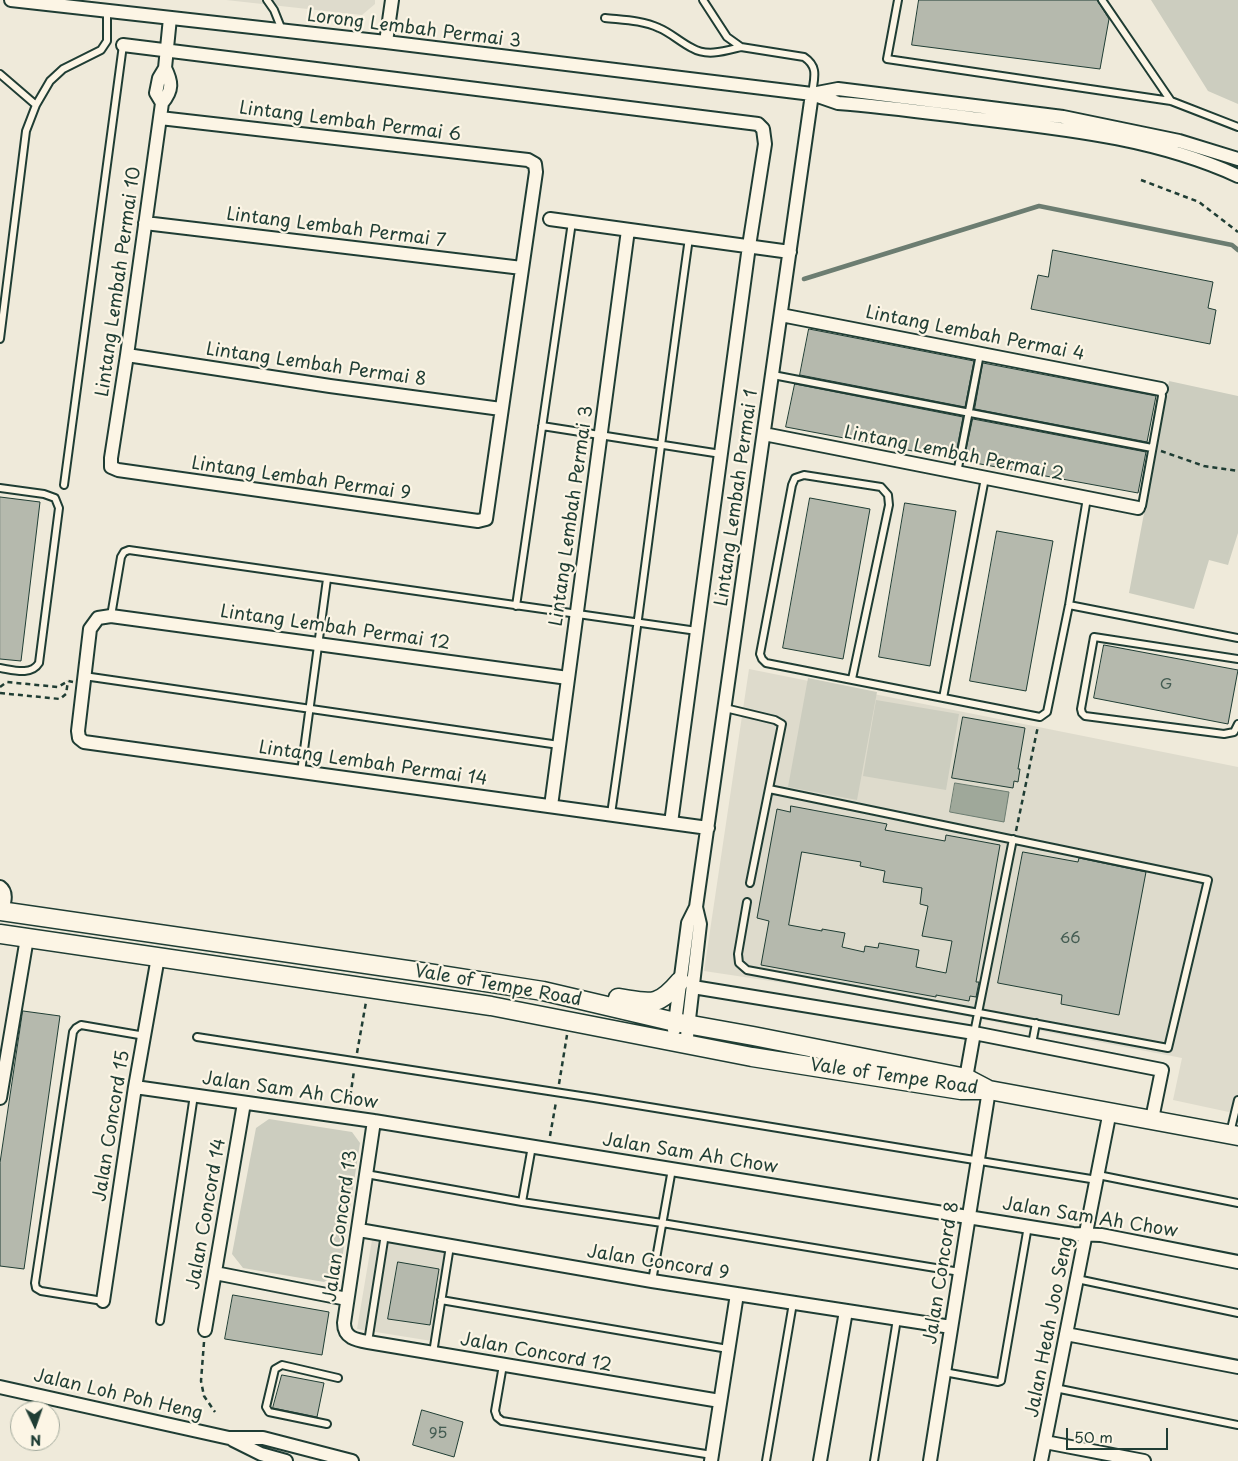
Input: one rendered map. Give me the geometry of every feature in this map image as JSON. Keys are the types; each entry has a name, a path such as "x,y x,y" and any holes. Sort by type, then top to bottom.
{"main road":[{"name":"Vale of Tempe Road","path":"1,911 411,970 543,991 682,1023 966,1078 989,1090"},
{"name":"Vale of Tempe Road","path":"0,934 491,1006 752,1057 961,1090 989,1090 1234,1135"},
{"path":"543,991 589,993 654,1002 662,1000 686,984"}],"street":[{"name":"Lorong Lembah Permai 3","path":"11,0 386,42 812,94"},
{"path":"386,42 392,0"},
{"name":"Lintang Lembah Permai 10","path":"111,467 110,458 127,355 162,102 156,93 159,78 165,68 170,18"},
{"path":"123,45 166,50"},
{"name":"Lintang Lembah Permai 1","path":"166,50 758,124 763,129 765,144 749,246 671,823"},
{"path":"812,94 838,88 1063,117 1179,141 1238,158"},
{"path":"812,94 838,103 1058,128 1157,146 1224,169 1238,176"},
{"name":"Lintang Lembah Permai 1","path":"679,1044 686,984 688,923 696,907 708,828 812,94"},
{"name":"Lintang Lembah Permai 6","path":"160,118 528,160 535,164 536,172 522,268"},
{"path":"550,219 790,252"},
{"name":"Lintang Lembah Permai 7","path":"145,223 522,268"},
{"name":"Lintang Lembah Permai 3","path":"551,806 628,230"},
{"path":"501,409 522,268"},
{"name":"Lintang Lembah Permai 4","path":"781,315 1161,389"},
{"name":"Lintang Lembah Permai 8","path":"127,355 330,386 501,409"},
{"name":"Lintang Lembah Permai 9","path":"111,467 118,470 478,521 486,519 501,409"},
{"name":"Lintang Lembah Permai 2","path":"764,434 1138,508"},
{"path":"83,680 90,629 104,617"},
{"name":"Lintang Lembah Permai 12","path":"104,617 318,643 568,678"},
{"name":"Lintang Lembah Permai 14","path":"83,680 78,731 79,738 84,742 708,828"},
{"path":"0,887 5,895 1,911"},
{"path":"0,1095 27,938"},
{"name":"Jalan Concord 15","path":"103,1301 135,1087 158,957"},
{"path":"686,984 974,1033 1162,1070 1152,1119"},
{"path":"966,1078 974,1033"},
{"name":"Jalan Sam Ah Chow","path":"135,1087 374,1121 1073,1234 1101,1235 1238,1262"},
{"name":"Jalan Concord 8","path":"930,1461 989,1090"},
{"name":"Jalan Concord 14","path":"205,1330 244,1103"},
{"name":"Jalan Heah Joo Seng","path":"1041,1461 1110,1111"},
{"name":"Jalan Concord 13","path":"348,1335 344,1330 344,1323 374,1121"},
{"name":"Jalan Concord 9","path":"359,1230 652,1281 952,1327"},
{"path":"215,1273 347,1299"},
{"path":"711,1458 738,1294"},
{"path":"820,1461 846,1312"},
{"path":"1066,1334 1238,1367"},
{"name":"Jalan Concord 12","path":"348,1335 352,1338 368,1342 720,1401"},
{"name":"Jalan Loh Poh Heng","path":"0,1387 229,1438 263,1438 352,1461"},
{"name":"Jalan Loh Poh Heng","path":"229,1438 261,1454 286,1461"},
{"path":"1045,1442 1144,1461"}],"lane":[{"path":"267,0 274,10 283,31"},
{"path":"703,0 727,37 741,47"},
{"path":"898,0 887,59 1171,102 1238,127"},
{"path":"1102,0 1171,102"},
{"path":"0,339 26,131 36,105 50,81 63,69 101,50 107,41 108,11"},
{"path":"605,18 646,23 660,28 693,49 706,53 721,52 741,47 804,57 815,68 812,94"},
{"path":"64,486 123,45"},
{"path":"0,74 36,105"},
{"path":"516,606 572,222"},
{"path":"611,814 639,623 660,445 689,238"},
{"path":"957,473 980,353"},
{"path":"772,375 1152,448"},
{"path":"1138,508 1142,506 1162,396 1161,389"},
{"path":"542,426 721,454"},
{"path":"852,679 889,505 888,495 880,487 804,476 795,478 760,654 766,663 1040,717 1047,712 1069,605 1087,498"},
{"path":"943,698 985,478"},
{"path":"0,488 44,494 55,498 59,508 39,663 36,668 28,672 0,668"},
{"path":"104,617 121,557 124,552 129,550 697,631"},
{"path":"301,772 327,579"},
{"path":"1069,605 1238,638"},
{"path":"1238,659 1094,637 1081,708 1085,716 1224,734 1234,732 1238,724"},
{"path":"83,680 310,709 559,745"},
{"path":"725,708 775,720 782,724 750,883"},
{"path":"747,902 738,954 739,963 747,970 1168,1048 1208,880 1014,836 769,788"},
{"path":"974,1033 1014,836"},
{"path":"1032,1044 1036,1024"},
{"path":"103,1301 41,1291 34,1284 73,1032 81,1025 144,1036"},
{"path":"197,1037 594,1098 978,1162 1097,1178 1238,1203"},
{"path":"160,1321 194,1095"},
{"path":"1234,1135 1238,1100"},
{"path":"522,1202 532,1146"},
{"path":"652,1281 672,1169"},
{"path":"366,1174 522,1202 662,1222 960,1272"},
{"path":"944,1372 1001,1381 1028,1226"},
{"path":"368,1342 385,1234"},
{"path":"433,1353 450,1246"},
{"path":"1077,1278 1238,1313"},
{"path":"442,1300 728,1349"},
{"path":"766,1461 793,1303"},
{"path":"874,1461 897,1319"},
{"path":"327,1424 269,1412 266,1406 275,1369 282,1365 338,1378"},
{"path":"503,1365 495,1412 502,1421 711,1458"},
{"path":"1056,1388 1238,1425"}],"path":[{"path":"1141,180 1199,202 1238,232"},
{"path":"1152,448 1204,466 1238,471"},
{"path":"0,687 7,682 58,687 68,681 83,680"},
{"path":"0,693 60,699 66,694 68,681"},
{"path":"1014,836 1037,729"},
{"path":"205,1330 201,1380 204,1396 215,1412"}],"shaded area":[{"path":"226,0 375,0 375,4 362,15"},
{"path":"1151,0 1238,0 1238,104 1208,91"},
{"path":"1169,381 1238,396 1238,533 1228,565 1209,560 1194,609 1129,593"},
{"path":"749,669 1238,767 1238,1114 1173,1100 1182,1058 824,989 704,971"},
{"path":"808,678 877,692 857,800 788,787"},
{"path":"876,700 959,714 946,790 863,776"},
{"path":"955,783 1009,792 1004,822 950,812"},
{"path":"269,1119 352,1132 360,1143 340,1272 324,1282 243,1268 232,1254 256,1128"},
{"path":"372,1240 452,1254 438,1342 357,1329"}],"building":[{"path":"919,0 1097,0 1109,19 1100,69 912,45"},
{"path":"1053,250 1213,282 1208,308 1216,310 1210,344 1031,309 1038,275 1048,277"},
{"path":"809,329 974,361 965,407 800,375"},
{"path":"983,363 1156,396 1147,442 975,409"},
{"path":"795,384 963,417 955,459 786,427"},
{"path":"973,419 1146,452 1138,493 964,461"},
{"path":"0,497 40,502 21,661 0,659"},
{"path":"810,498 870,509 843,659 783,648"},
{"path":"905,503 956,511 930,666 879,657"},
{"path":"997,531 1053,541 1026,691 970,681"},
{"path":"1104,645 1238,670 1228,724 1094,698"},
{"path":"963,717 1025,728 1018,769 1020,769 1018,782 1014,781 1013,788 952,778"},
{"path":"791,806 887,824 885,830 945,841 946,835 1000,845 976,982 979,982 976,997 970,996 969,1001 936,995 936,997 761,965 769,921 757,918 777,809 790,812","holes":["802,852 861,862 860,866 885,871 883,882 922,888 920,904 928,906 922,936 952,941 946,973 916,967 919,950 879,943 878,948 865,946 864,952 842,947 845,933 789,925"]},
{"path":"1023,852 1078,862 1079,858 1146,872 1119,1015 1061,1004 1062,995 998,983"},
{"path":"23,1011 60,1016 24,1269 0,1266 0,1163"},
{"path":"398,1262 439,1269 430,1325 388,1319"},
{"path":"233,1295 329,1312 322,1355 225,1339"},
{"path":"282,1375 324,1383 317,1417 273,1408"},
{"path":"422,1410 463,1422 454,1457 413,1445"}],"waterway":[{"path":"804,279 1039,206 1232,245 1238,250"}]}
